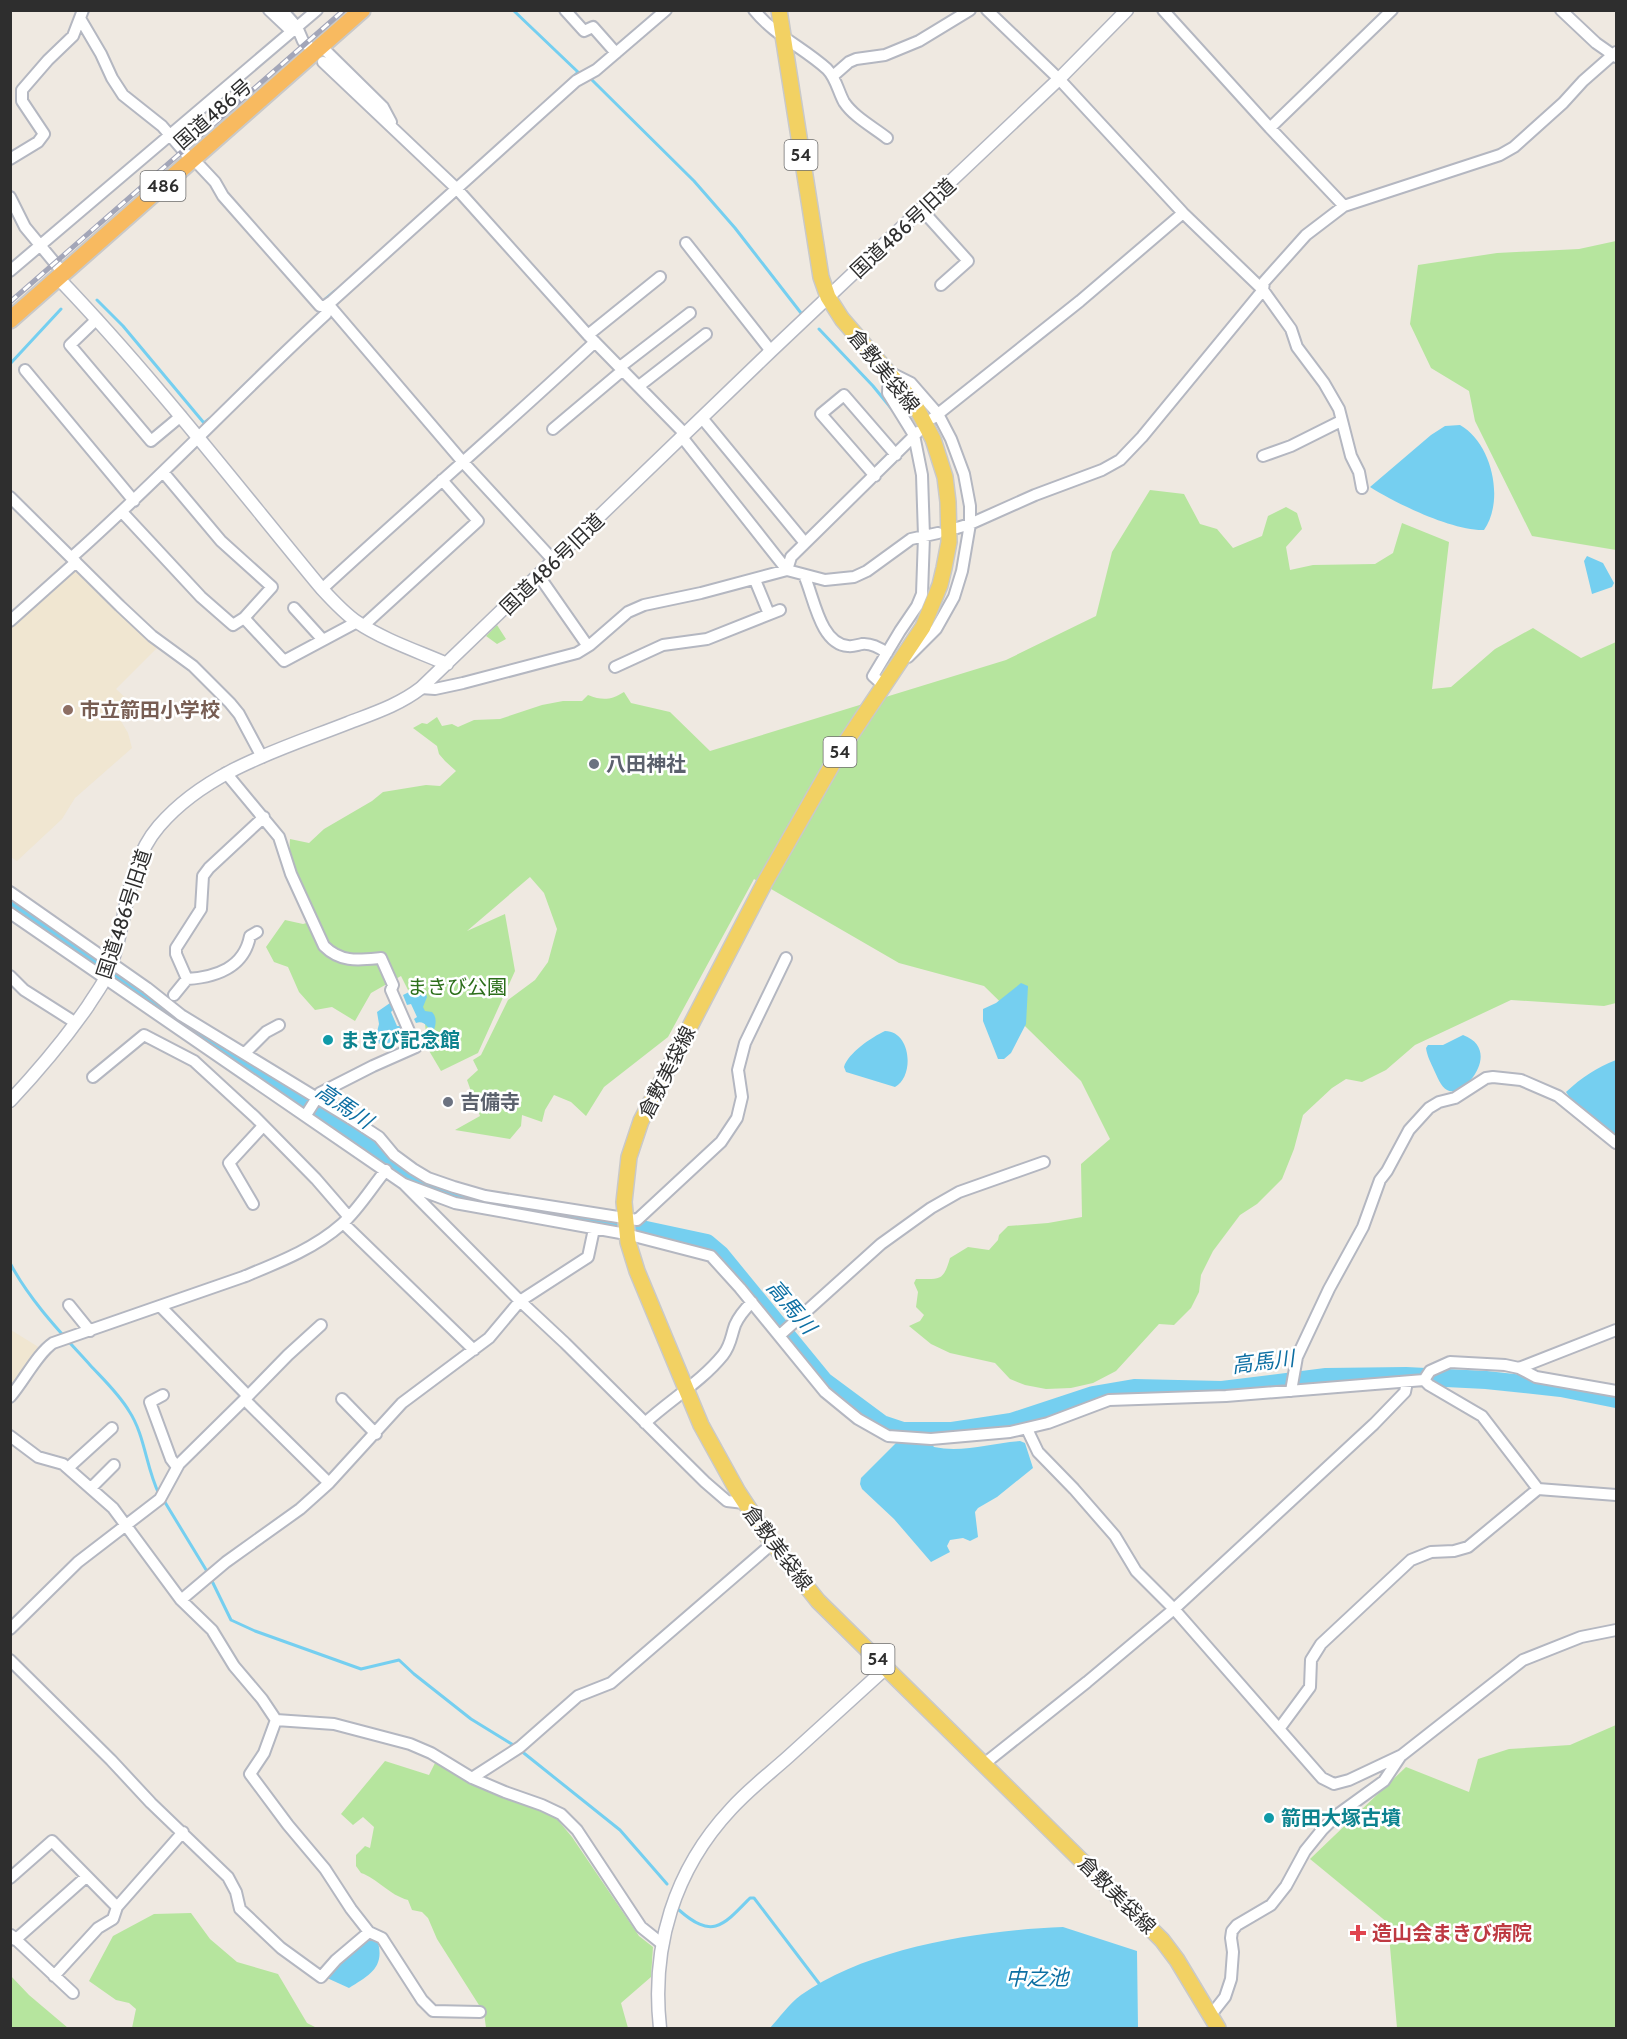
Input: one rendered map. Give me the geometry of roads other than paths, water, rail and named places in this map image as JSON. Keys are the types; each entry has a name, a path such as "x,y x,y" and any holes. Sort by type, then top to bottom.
{"highway":[{"name":"国道486号","path":"10,320 192,159 320,53 362,10"}],"main road":[{"name":"倉敷美袋線","path":"779,10 817,261 828,297 842,319 915,405 933,439 946,483 949,526 944,568 923,627 840,752 765,882 641,1120 628,1157 625,1183 626,1226 638,1272 701,1425 744,1503 773,1543 818,1601 1162,1940 1214,2022"}],"street":[{"path":"269,10 292,27"},
{"path":"282,10 303,41 383,107 395,130"},
{"path":"10,271 171,137 292,27 317,10"},
{"path":"565,10 584,31 593,27 616,53"},
{"path":"324,306 454,186 576,81 596,69 666,10"},
{"path":"754,10 764,22 798,45 833,76 844,102 850,109 887,138"},
{"path":"833,76 856,59 885,55 919,41 969,10"},
{"path":"987,10 1059,79 1184,213 1263,290 1291,329 1297,347 1339,409 1362,488"},
{"name":"国道486号旧道","path":"10,1101 76,1023 109,970 132,880 146,843 173,811 226,773 394,705 422,688 771,351 1059,79 1127,10"},
{"path":"1163,10 1344,206"},
{"path":"1270,128 1392,10"},
{"path":"957,528 1102,470 1120,460 1142,437 1263,290 1264,282 1306,235 1344,206 1500,155 1514,147 1563,103 1583,81 1616,55 1588,36 1561,10"},
{"path":"82,15 112,78 123,95 162,126 201,166 215,182 223,196 554,561"},
{"path":"10,159 42,140 44,134 24,106 22,90 73,36 82,15"},
{"path":"320,53 395,130 454,186 592,339 639,386 684,436 787,570"},
{"path":"10,197 26,227 61,277 199,437 322,589 377,634 447,664"},
{"path":"922,210 968,261 941,285"},
{"path":"935,417 1080,301 1184,213"},
{"path":"686,243 771,351"},
{"path":"322,589 462,461 516,416 592,339 660,277"},
{"path":"12,616 74,560 264,371 326,314 324,306"},
{"path":"553,429 690,313"},
{"path":"97,319 70,345 150,441 181,416"},
{"path":"639,386 706,334"},
{"path":"25,370 134,501"},
{"path":"883,685 873,676 917,606 922,594 924,536 922,475 917,433 888,393 889,372 911,383 951,439 964,474 970,506 970,524 962,571 954,597 936,629 892,671"},
{"path":"875,476 821,414 844,395 896,455"},
{"path":"702,418 804,543"},
{"path":"1263,456 1291,446 1341,421"},
{"path":"787,570 791,557 804,543 917,433"},
{"path":"122,512 201,597 233,625 243,618 272,587 221,541 163,472"},
{"path":"243,618 284,661 361,623 478,521 442,480"},
{"path":"10,497 152,636 193,666 230,704 239,714 262,757"},
{"path":"422,688 435,689 463,684 577,653 591,645 628,612 644,605 787,570 825,580 854,577 867,571 911,539 938,533"},
{"path":"804,575 825,633 837,643 849,647 865,643 879,647 887,653"},
{"path":"539,576 585,642 591,645"},
{"path":"755,579 769,614"},
{"path":"294,608 323,640"},
{"path":"615,667 663,645 707,639 780,610"},
{"path":"226,773 279,837 291,874 324,946 332,955 354,961 381,958 393,985 391,990 416,1047 320,1093 311,1107"},
{"path":"187,979 176,954 176,948 201,909 203,876 208,868 264,817"},
{"path":"10,892 226,1063 311,1107 379,1137 394,1155 428,1178 485,1196 626,1226 711,1256 752,1302 783,1332 825,1392 858,1419 888,1436 931,1439 1027,1429 1109,1400 1226,1396 1424,1380 1430,1371 1450,1362 1519,1368 1536,1377 1617,1391"},
{"path":"10,913 109,970 147,988 174,995"},
{"path":"174,995 187,979 214,976 243,957 248,949 250,936 257,932"},
{"path":"404,1184 455,1203 594,1229 626,1226 637,1220 721,1142 737,1118 742,1097 738,1070 745,1043 786,958"},
{"path":"10,976 24,990 76,1023"},
{"path":"147,988 181,1015 245,1053 404,1184 718,1494 727,1501 744,1503"},
{"path":"174,995 183,1008 181,1015"},
{"path":"245,1053 266,1032 279,1025"},
{"path":"93,1077 144,1035 194,1061 316,1179 346,1220 474,1350"},
{"path":"1291,1391 1297,1357 1329,1289 1363,1227 1380,1180 1409,1130 1429,1108 1439,1102 1455,1098 1486,1078 1521,1080 1558,1096 1617,1143"},
{"path":"253,1204 228,1163 263,1126"},
{"path":"783,1332 881,1244 931,1208 959,1192 1044,1162"},
{"path":"10,1397 46,1348 66,1338 268,1267 320,1240 346,1220 386,1170"},
{"path":"181,1600 226,1562 300,1509 329,1483 402,1403 489,1338 520,1301 588,1257 594,1229"},
{"path":"645,1423 661,1408 695,1384 726,1352 734,1327 741,1314 752,1302"},
{"path":"69,1305 90,1331"},
{"path":"161,1306 329,1483"},
{"path":"10,1629 78,1562 162,1497 177,1467 247,1399 288,1355 321,1325"},
{"path":"1519,1368 1617,1330"},
{"path":"1424,1380 1428,1385 1482,1416 1538,1489"},
{"path":"984,1764 1174,1609 1374,1424 1405,1392 1407,1382"},
{"path":"163,1395 150,1402 171,1459 177,1467"},
{"path":"342,1399 376,1434"},
{"path":"68,1468 112,1428"},
{"path":"1027,1429 1038,1452 1115,1536 1136,1571 1174,1609 1322,1778 1334,1784 1349,1780 1402,1755 1523,1660 1581,1637 1617,1630"},
{"path":"12,1439 38,1457 63,1464 113,1508 181,1600 212,1630 234,1666 262,1699 276,1720"},
{"path":"91,1488 114,1465"},
{"path":"1279,1729 1310,1687 1311,1660 1321,1644 1411,1560 1431,1552 1454,1551 1468,1547 1538,1489 1617,1495"},
{"path":"472,1778 518,1748 578,1696 611,1683 773,1543"},
{"path":"10,1660 151,1803 228,1876 236,1892 240,1909 281,1948 321,1977 336,1960 369,1932"},
{"path":"660,2028 657,1975 662,1943 679,1886 691,1862 731,1809 887,1667"},
{"path":"276,1720 334,1724 410,1744 431,1753 472,1778 561,1814 577,1830 641,1927 662,1943"},
{"path":"276,1720 264,1753 250,1774 288,1825 326,1869 351,1909 369,1932 382,1938 422,2000 433,2011 480,2013"},
{"path":"1214,2022 1231,1979 1232,1931 1237,1925 1272,1905 1286,1886 1305,1851 1322,1830 1337,1815 1384,1781 1402,1755"},
{"path":"54,1976 98,1928 113,1919 117,1907 183,1832"},
{"path":"10,1878 52,1841 117,1907"},
{"path":"73,1993 13,1937 86,1877"}],"water":[{"path":"1460,425 1471,433 1480,445 1492,473 1494,503 1484,530 1441,521 1395,501 1370,487 1431,435 1445,426"},
{"path":"1587,556 1603,563 1614,583 1612,587 1592,594 1584,561"},
{"path":"1021,983 1028,986 1026,1024 1011,1053 1004,1059 998,1059 983,1021 983,1009 996,1003"},
{"path":"415,989 425,992 427,997 423,1007 425,1011 434,1014 436,1023 432,1031 424,1023 416,1023 414,1019 417,1017 411,1004 407,1005 403,995"},
{"path":"390,1003 393,1010 391,1012 403,1034 399,1045 392,1042 381,1045 375,1040 379,1024 377,1012"},
{"path":"885,1031 894,1033 900,1038 907,1055 906,1074 895,1087 846,1072 844,1067 855,1051"},
{"path":"1463,1035 1475,1042 1480,1051 1480,1062 1470,1081 1462,1088 1454,1091 1447,1090 1438,1078 1426,1048 1428,1045 1443,1045"},
{"path":"1616,1060 1616,1136 1570,1098 1566,1092 1590,1073"},
{"path":"1020,1441 1025,1443 1033,1468 997,1497 978,1508 975,1512 978,1537 970,1541 963,1538 950,1540 947,1546 950,1552 931,1562 894,1519 862,1489 860,1484 861,1478 897,1442 931,1443 934,1447 956,1449"},
{"name":"中之池","path":"1063,1927 1137,1951 1138,2028 770,2028 801,1995 828,1978 892,1953 962,1937"},
{"path":"371,1936 377,1939 379,1957 374,1969 364,1979 349,1988 327,1978 326,1974"}],"waterway":[{"path":"513,10 579,73"},
{"path":"572,78 578,72"},
{"path":"592,80 694,181 735,228 801,313"},
{"path":"322,302 335,291"},
{"path":"97,300 123,326 204,423 209,419"},
{"path":"10,364 61,309"},
{"path":"819,329 873,386 895,413"},
{"path":"229,400 287,344"},
{"name":"高馬川","path":"10,905 185,1025 340,1127 405,1175 447,1193 483,1203 604,1221 707,1243 720,1254 824,1381 882,1424 903,1431 952,1431 1011,1422 1093,1395 1134,1388 1222,1390 1326,1377 1406,1376 1486,1380 1561,1388 1616,1399"},
{"path":"10,1263 27,1291 47,1317 125,1405 139,1430 159,1494"},
{"path":"163,1499 208,1573"},
{"path":"211,1579 231,1620 255,1631 361,1669 399,1660 471,1719 515,1746"},
{"path":"520,1750 620,1830 667,1884"},
{"path":"679,1910 700,1924 709,1927 716,1926 732,1916 750,1898 754,1898 821,1986"}],"railway":[{"path":"10,302 344,10"}],"place":[{"name":"市立箭田小学校","path":"68,710"},
{"name":"八田神社","path":"594,764"},
{"name":"まきび記念館","path":"328,1040"},
{"name":"吉備寺","path":"448,1102"},
{"name":"箭田大塚古墳","path":"1269,1818"},
{"name":"造山会まきび病院","path":"1358,1933"}],"park label":[{"name":"まきび公園","path":"457,987"}]}
